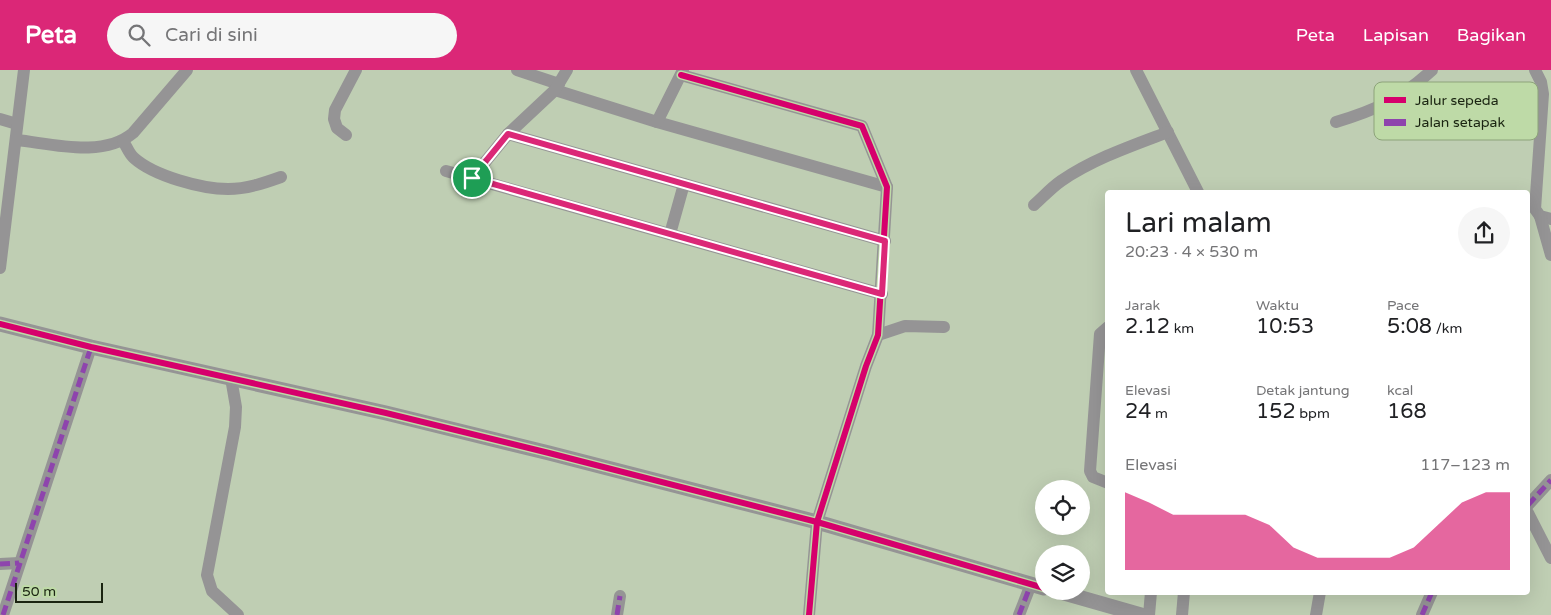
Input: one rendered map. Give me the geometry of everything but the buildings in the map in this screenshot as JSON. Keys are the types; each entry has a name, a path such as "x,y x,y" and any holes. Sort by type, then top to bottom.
{"street":[{"path":"0,268 24,70"},
{"path":"17,140 98,147 124,141 188,70"},
{"path":"346,135 337,128 334,114 356,70"},
{"path":"517,70 557,87 657,122 887,187"},
{"path":"472,178 508,134 557,87 566,70"},
{"path":"1136,70 1197,190"},
{"path":"1418,82 1432,70"},
{"path":"1535,70 1541,82 1543,94 1538,139"},
{"path":"657,122 682,72 862,126 887,187 882,294 878,335 866,366 817,522 809,615"},
{"path":"1336,122 1374,110"},
{"path":"0,119 17,124"},
{"path":"1034,205 1060,182 1089,165 1118,150 1168,132"},
{"path":"508,134 885,241"},
{"path":"1538,140 1531,201 1536,209 1546,218 1551,254"},
{"path":"124,141 132,156 142,163 179,180 204,186 228,189 248,188 281,178"},
{"path":"446,171 882,294"},
{"path":"670,234 684,184"},
{"path":"0,324 91,347 530,448 817,522 1035,585"},
{"path":"878,335 905,326 944,327"},
{"path":"1105,330 1100,334 1090,471 1093,477 1105,482"},
{"path":"2,615 91,347"},
{"path":"232,378 236,407 235,426 207,575 212,592 238,615"},
{"path":"1530,504 1551,480"},
{"path":"1530,517 1551,558"},
{"path":"0,564 19,563"},
{"path":"1019,615 1035,589"},
{"path":"1149,615 1151,595"},
{"path":"1182,615 1184,595"},
{"path":"1316,615 1319,595"},
{"path":"1422,615 1431,595"},
{"path":"617,615 620,596"},
{"path":"1088,600 1140,615"}],"marked path":[{"path":"3,615 91,347"},
{"path":"1530,503 1551,480"},
{"path":"0,564 19,563"},
{"path":"1019,615 1031,584"},
{"path":"1422,615 1431,595"},
{"path":"617,615 620,596"}],"cycle path":[{"path":"681,75 862,126 887,187 878,335 866,366 817,522 809,615"},
{"path":"0,324 91,347 386,413 549,453 817,522 1035,585"}],"route":[{"path":"508,134 885,241 882,294 670,234 472,178 508,134"}]}
